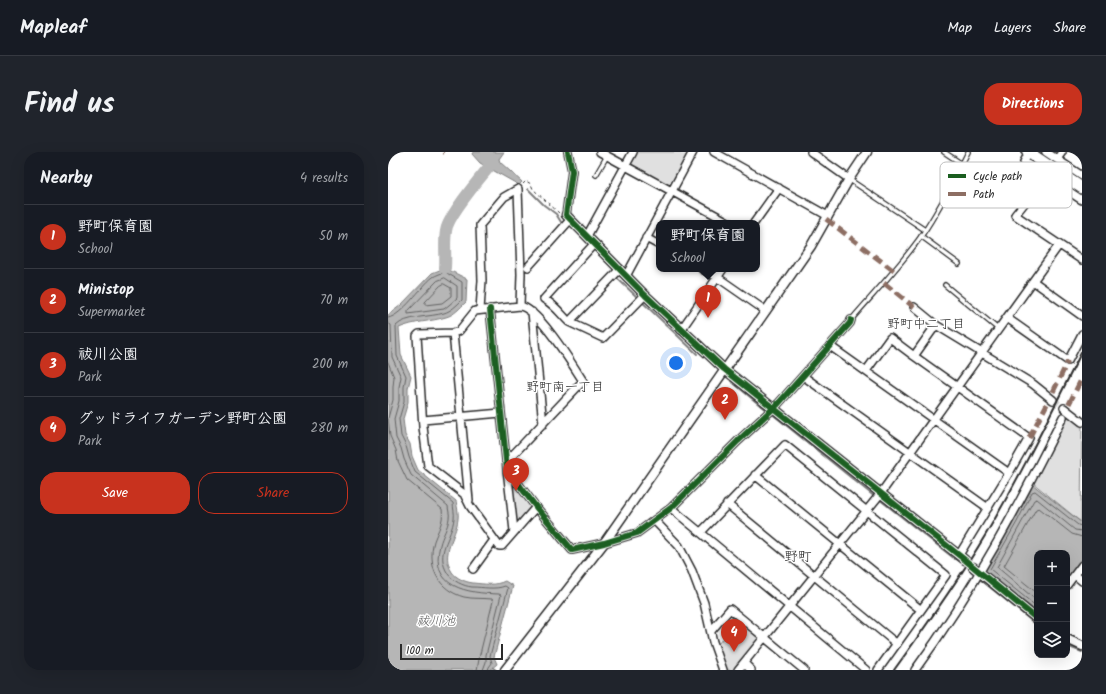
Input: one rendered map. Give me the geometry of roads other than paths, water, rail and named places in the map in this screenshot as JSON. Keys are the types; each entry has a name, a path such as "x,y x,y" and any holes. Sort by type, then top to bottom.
{"main road":[{"path":"1030,153 1043,162"},
{"path":"1072,181 1082,188"}],"street":[{"path":"528,267 568,217 572,171 568,152"},
{"path":"600,152 724,220"},
{"path":"587,236 634,152"},
{"path":"656,220 693,152"},
{"path":"714,152 828,216"},
{"path":"811,152 849,179"},
{"path":"505,670 604,543 811,246 849,179 867,152"},
{"path":"1046,152 1061,162"},
{"path":"1057,159 1062,152"},
{"path":"1024,162 1030,153"},
{"path":"1072,169 1082,176"},
{"path":"756,220 779,188"},
{"path":"480,310 482,280 480,225 504,197 518,189 521,267 520,306"},
{"path":"1072,193 1082,200"},
{"path":"1021,208 1015,215 1082,260"},
{"path":"568,217 620,269 644,296 771,411 879,497 962,558 988,508 1028,438 890,338 866,371"},
{"path":"626,276 656,220"},
{"path":"646,238 656,243"},
{"path":"594,244 544,299 557,308 569,322 603,338 644,296"},
{"path":"738,670 879,497 1059,245"},
{"path":"569,322 620,269"},
{"path":"708,272 766,310"},
{"path":"681,330 721,272"},
{"path":"1033,281 1082,316"},
{"path":"507,465 584,381 540,319 525,307 520,306 475,311 459,331 453,333 419,334 417,336 423,420 428,466 464,494 470,506 499,546 502,546 536,507"},
{"path":"914,307 936,324 1033,384 1053,400"},
{"path":"490,309 514,531"},
{"path":"532,312 544,424"},
{"path":"1007,318 1068,361 1082,334"},
{"path":"507,465 536,507 572,550 604,543 637,533 671,508 771,411 830,346 851,320"},
{"path":"914,356 936,324"},
{"path":"453,333 470,506"},
{"path":"830,346 1009,473"},
{"path":"803,376 988,508"},
{"path":"1064,408 1082,422"},
{"path":"423,420 502,412"},
{"path":"915,670 956,612 980,572 1014,513 1063,417"},
{"path":"701,532 785,445 946,575 878,670"},
{"path":"755,475 921,610"},
{"path":"727,504 897,644"},
{"path":"671,508 866,670"},
{"path":"655,521 679,546 686,558 704,603 723,670"},
{"path":"473,570 494,540"},
{"path":"1070,581 1082,565"},
{"path":"973,566 1034,617"},
{"path":"1075,575 1082,581"},
{"path":"711,631 730,609 804,670"},
{"path":"1070,640 1082,646"},
{"path":"744,663 752,670"}],"lane":[{"path":"944,152 959,162"},
{"path":"963,162 968,152"},
{"path":"596,175 607,156"},
{"path":"849,179 925,230"},
{"path":"851,320 894,271 921,236 940,203"},
{"path":"921,236 960,264"},
{"path":"945,285 999,329"}],"water":[{"path":"473,152 504,152 499,159 500,162 522,182 519,185 480,163 472,154"},
{"name":"祓川池","path":"445,268 467,279 466,302 452,315 399,328 401,355 411,376 408,388 408,402 403,419 405,435 410,444 412,456 418,470 456,501 458,512 457,526 448,552 449,565 452,572 464,581 493,584 505,581 513,586 494,657 497,664 490,670 388,670 388,315 401,305 432,273"},
{"path":"1032,484 1082,523 1082,559 1070,574 1070,550 1034,550 1034,610 985,570"}],"waterway":[{"path":"445,268 445,236 448,225 464,199 489,167 487,152"},
{"path":"528,189 544,205 556,214 561,222"},
{"path":"618,279 697,354"},
{"path":"731,381 767,411"},
{"path":"771,413 875,497"},
{"path":"879,499 955,559"},
{"path":"981,580 1034,623"},
{"path":"1070,647 1082,652"}],"tunnel":[{"path":"1053,400 1064,408"}],"railway":[{"path":"894,670 942,603 999,512 1024,467 1082,351"}],"place":[{"name":"野町保育園","path":"708,318"},
{"name":"Ministop","path":"725,420"},
{"name":"祓川公園","path":"516,491"},
{"name":"グッドライフガーデン野町公園","path":"734,652"}],"district":[{"name":"野町中二丁目","path":"926,324"},
{"name":"野町南一丁目","path":"565,387"},
{"name":"野町","path":"798,557"}]}
